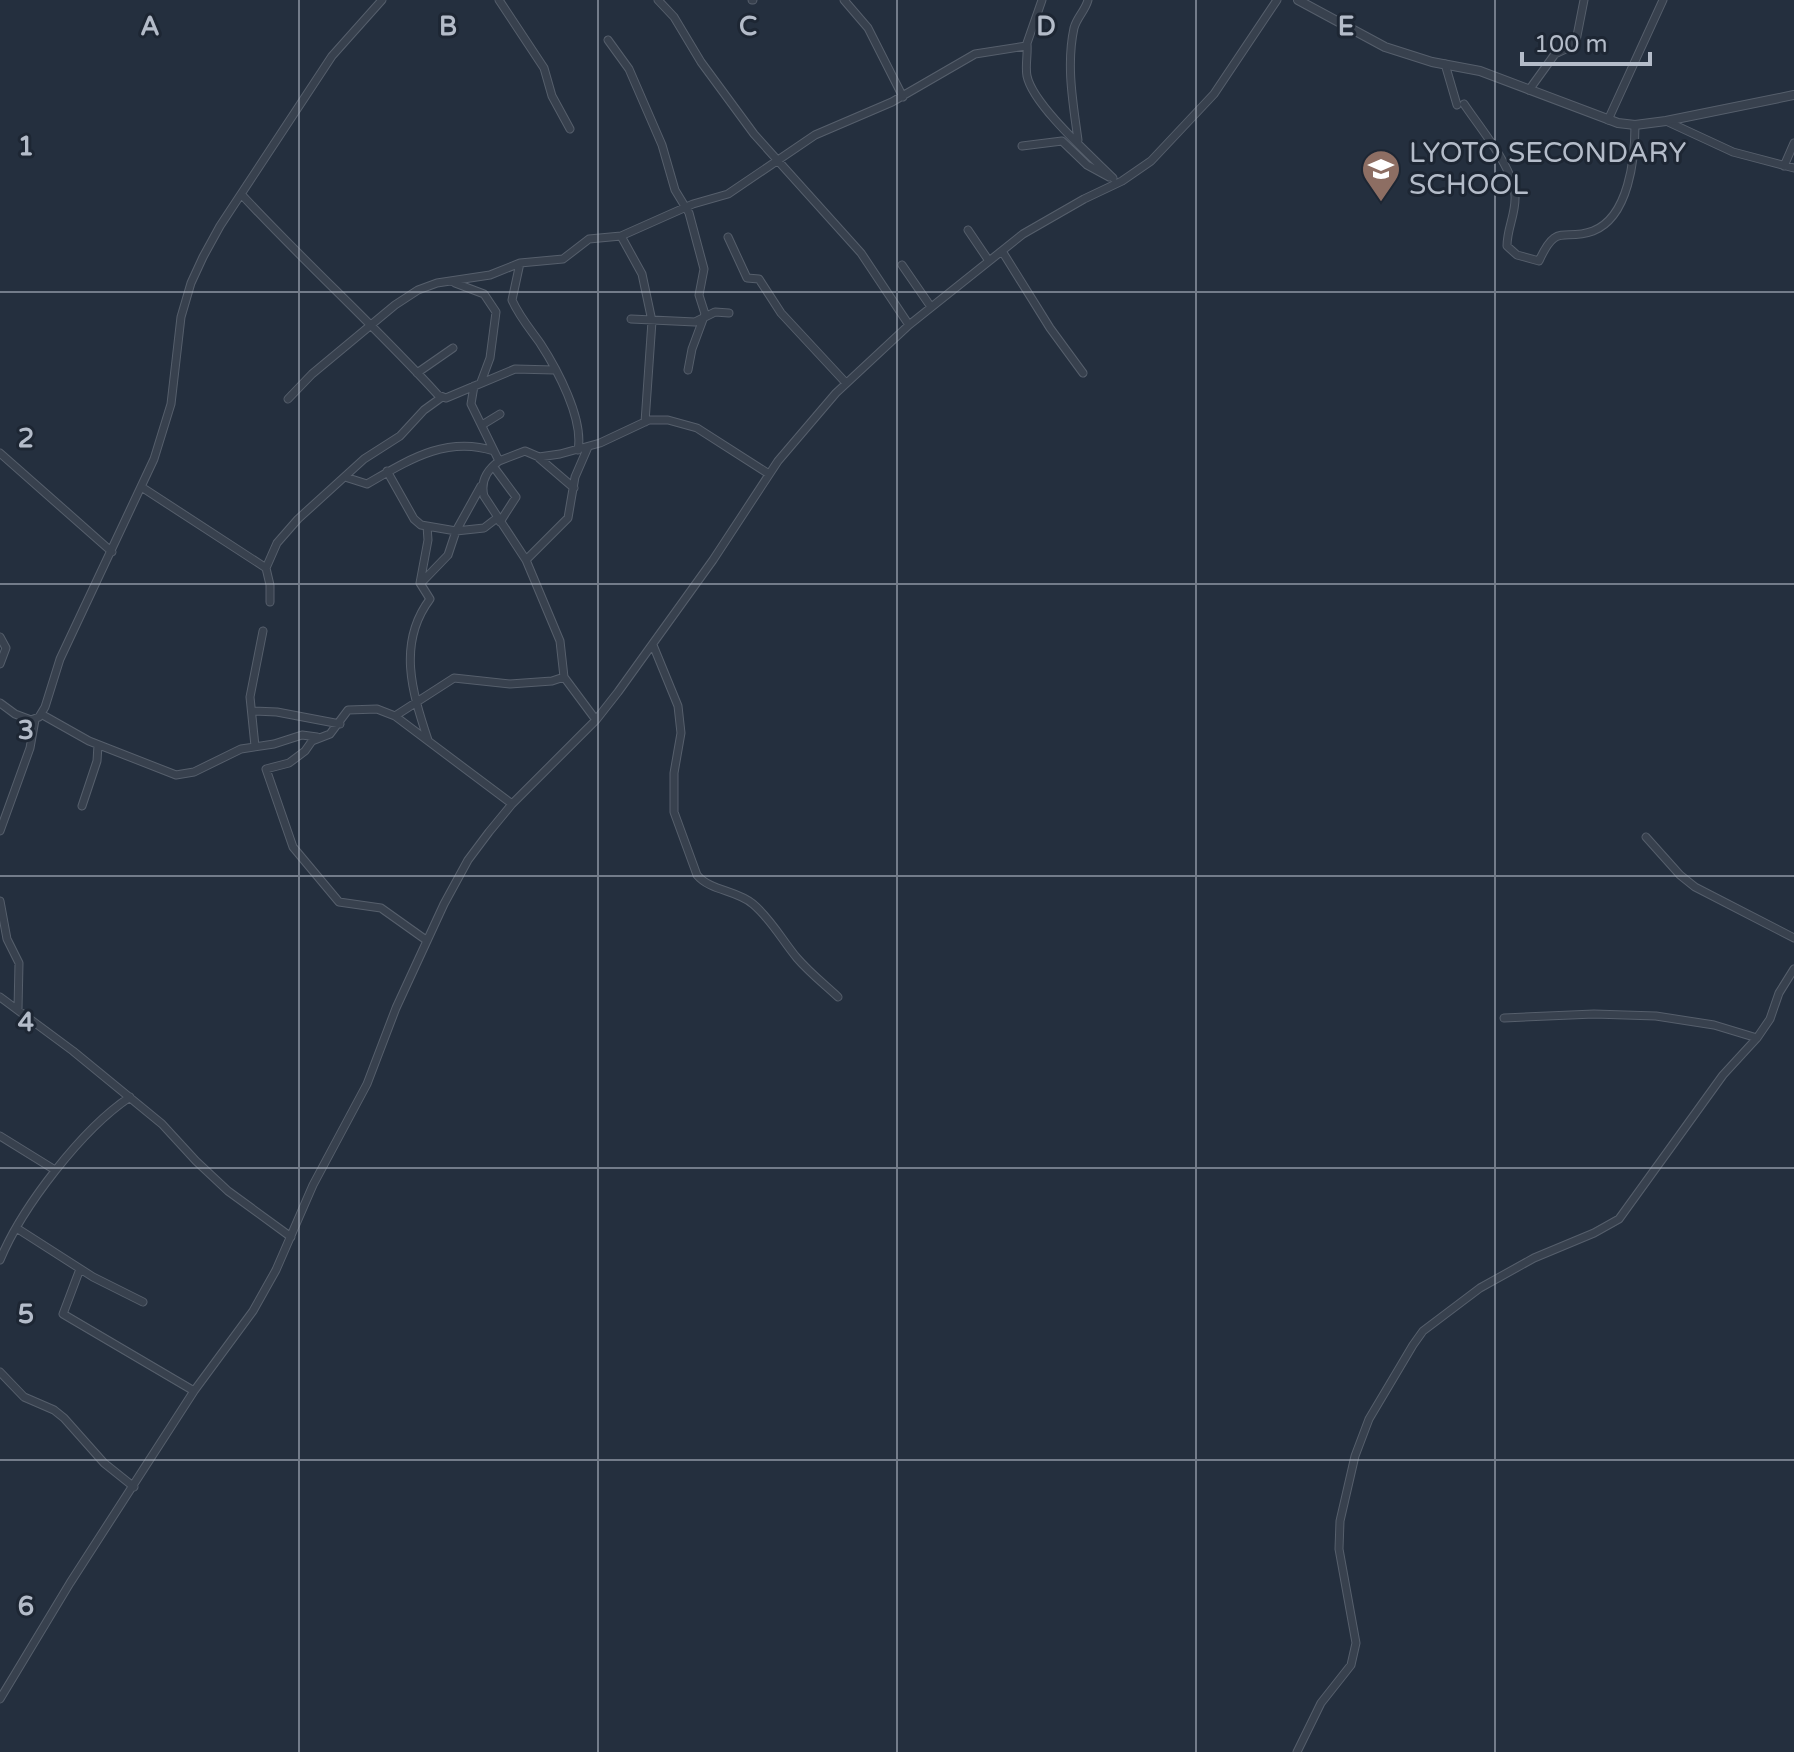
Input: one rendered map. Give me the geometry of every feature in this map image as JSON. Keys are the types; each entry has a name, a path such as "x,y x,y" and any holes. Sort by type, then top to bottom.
{"street":[{"path":"0,831 60,659 143,488 167,419 179,326 191,283 220,226 332,56 382,0"},
{"path":"499,0 544,68 552,96 570,129"},
{"path":"658,0 674,17 737,111 861,253 909,325"},
{"path":"844,0 868,28 903,97"},
{"path":"1042,0 1027,44 1026,64 1030,83 1043,104 1113,178"},
{"path":"1078,143 1070,47 1076,22 1086,9 1088,0"},
{"path":"0,1699 70,1583 194,1391 253,1311 291,1237 313,1185 367,1084 426,940 468,860 512,804 596,720 653,645 769,474 846,383 909,325 1002,251 1043,222 1122,181 1151,161 1214,94 1277,0"},
{"path":"1301,0 1385,47 1480,71 1608,120 1635,125 1666,121 1794,95"},
{"path":"1529,90 1557,51 1568,48 1576,41 1584,0"},
{"path":"1608,120 1663,0"},
{"path":"608,40 629,69 666,155 675,190 685,207 704,269 699,295 705,312 704,319 694,340 688,370"},
{"path":"288,399 312,374 418,290 490,275 520,263 563,259 589,239 621,236 685,207 728,194 815,135 903,97 975,54 1027,44"},
{"path":"1445,64 1460,104 1504,165 1515,191 1515,210 1508,230 1507,246 1517,255 1539,261 1544,247 1554,237 1592,231 1609,221 1616,212 1631,174 1635,125"},
{"path":"1666,121 1733,152 1794,168"},
{"path":"1022,146 1062,141 1094,169 1122,181"},
{"path":"1784,166 1794,143"},
{"path":"241,194 291,248 442,397"},
{"path":"968,230 989,261"},
{"path":"621,236 644,279 652,321 645,422"},
{"path":"728,237 747,278 759,279 781,313 846,383"},
{"path":"1002,251 1050,328 1083,373"},
{"path":"520,263 512,300 554,370 578,426 578,450"},
{"path":"902,265 931,307"},
{"path":"387,471 414,519 427,526 456,531 484,528 498,520 516,497 496,463 494,451 470,400 490,358 496,312 484,294 451,282"},
{"path":"631,319 695,322 715,312 729,313"},
{"path":"417,373 453,348"},
{"path":"270,602 266,568 272,551 286,531 364,459 400,436 424,410 442,397 520,368 554,370"},
{"path":"482,425 500,414"},
{"path":"539,457 588,447 645,422 668,420 697,428 769,474"},
{"path":"345,477 366,484 421,454 450,447 477,446 494,451"},
{"path":"526,560 566,522 571,511 575,477 588,447"},
{"path":"420,583 444,561 456,531 496,463 525,451 539,457 574,488"},
{"path":"0,453 112,552"},
{"path":"482,484 484,496 526,560 560,641 564,677 596,720"},
{"path":"143,488 266,568"},
{"path":"427,526 428,540 420,583 430,599 415,621 411,637 411,668 416,702 428,741"},
{"path":"255,746 250,694 263,631"},
{"path":"0,637 6,648 0,664"},
{"path":"653,645 672,689 681,720 674,773 674,812 697,875 708,884 753,904 802,963 838,997"},
{"path":"395,716 454,678 521,684 564,677"},
{"path":"0,703 20,717 38,717 98,745 176,775 194,772 234,752 255,746 302,735 322,738"},
{"path":"426,940 381,908 339,902 293,847 266,769 289,763 312,741 322,738 340,724 343,715 350,709 377,709 395,716 512,804"},
{"path":"252,711 277,712 340,724"},
{"path":"82,806 97,761 98,745"},
{"path":"1646,837 1695,887 1794,938"},
{"path":"0,903 7,939 19,963 18,1009"},
{"path":"1297,1752 1312,1718 1355,1657 1356,1643 1339,1549 1340,1521 1355,1456 1369,1419 1413,1345 1423,1331 1480,1288 1534,1258 1619,1219 1723,1075 1757,1038 1770,1019 1779,993 1794,969"},
{"path":"0,997 130,1097 162,1124 228,1191 291,1237"},
{"path":"1504,1018 1530,1015 1656,1016 1734,1029 1757,1038"},
{"path":"0,1260 2,1246 18,1229 55,1170 99,1122 130,1097"},
{"path":"0,1136 55,1170"},
{"path":"18,1229 80,1269 143,1302"},
{"path":"80,1269 63,1313 194,1391"},
{"path":"0,1372 26,1398 54,1410 64,1418 104,1463 134,1487"}],"place":[{"name":"LYOTO SECONDARY SCHOOL","path":"1381,203"}]}
